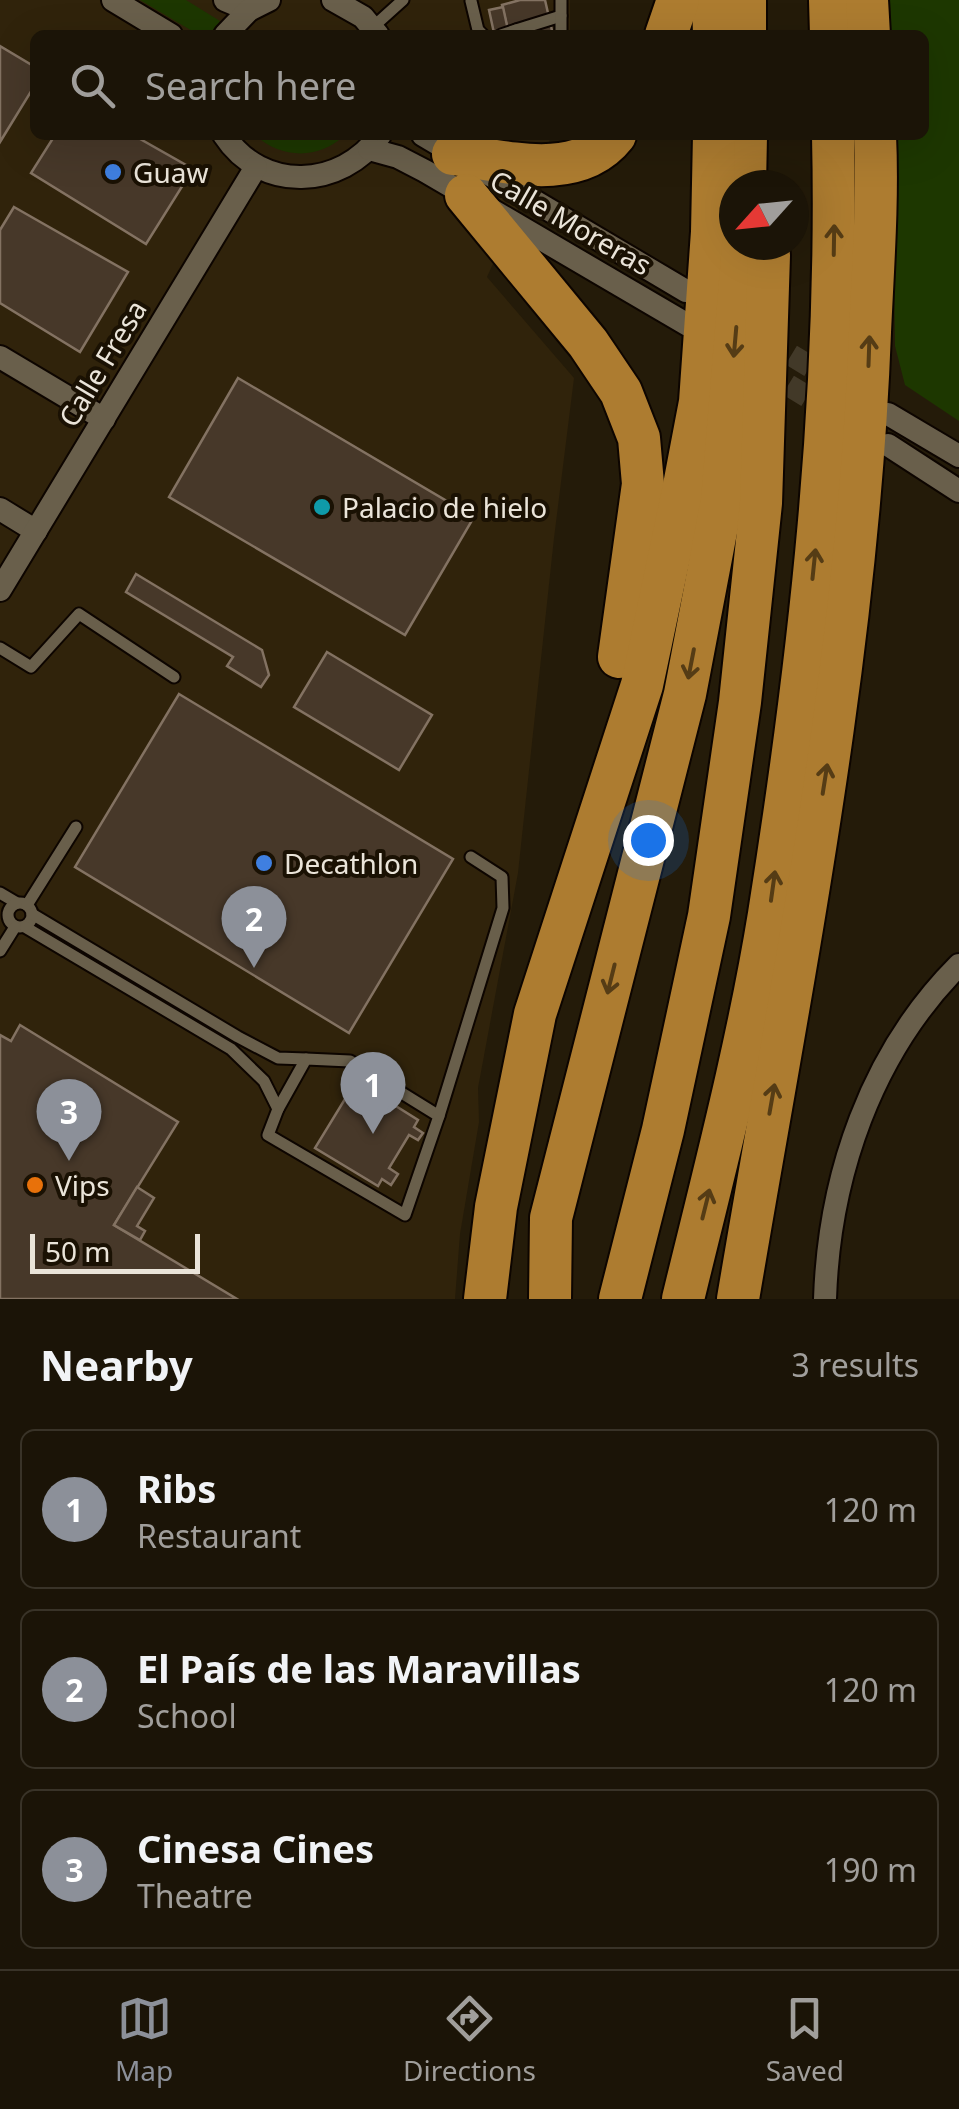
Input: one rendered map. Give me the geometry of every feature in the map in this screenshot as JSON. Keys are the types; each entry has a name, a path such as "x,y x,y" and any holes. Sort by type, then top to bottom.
{"highway":[{"path":"668,30 678,0"},
{"path":"712,0 714,30"},
{"path":"745,0 745,30"},
{"path":"768,0 768,30"},
{"path":"830,0 831,30"},
{"path":"867,0 869,30"},
{"path":"438,145 552,166 582,159 611,140"},
{"path":"485,1299 496,1207 536,1014 642,686 694,438 709,270 714,140"},
{"path":"745,170 746,140"},
{"path":"769,140 770,170"},
{"path":"683,1299 722,1141 768,916 799,702 821,478 835,236 833,140"},
{"path":"738,1299 834,722 851,587 869,371 875,140"},
{"path":"466,196 588,343 621,392 638,438 643,484 627,617 568,908"},
{"path":"550,1299 550,1218 685,694 718,520 743,260"},
{"path":"620,1299 663,1130 709,916 740,702 761,503 769,260"}],"street":[{"path":"113,0 164,30"},
{"path":"225,0 259,5"},
{"path":"348,3 374,30"},
{"path":"232,30 259,5"},
{"path":"227,140 256,167 284,178 314,178 342,170 374,142"},
{"name":"Calle Moreras","path":"374,142 688,324"},
{"name":"Calle Moreras","path":"438,145 686,291"},
{"name":"Calle Fresa","path":"0,590 256,167"},
{"path":"0,357 104,419"},
{"path":"888,414 959,456"},
{"path":"888,445 959,491"},
{"path":"0,509 36,531"},
{"path":"825,1299 826,1258 837,1195 856,1128 882,1070 909,1024 959,965"}],"lane":[{"path":"376,30 403,0"},
{"path":"472,0 478,30"},
{"path":"561,0 561,30"},
{"path":"525,30 561,16"},
{"path":"0,648 31,667 79,614 174,677"},
{"path":"0,951 12,923 76,827"},
{"path":"306,1059 268,1135 405,1215 503,908 502,877 471,856"},
{"path":"0,893 264,1051 278,1058 350,1061 439,1116"},
{"path":"25,907 8,912 12,923 231,1049 264,1081 278,1109"}],"shaded area":[{"path":"0,0 570,0 570,30 30,30 30,140 550,140 487,277 574,378 518,873 478,1088 479,1122 460,1234 455,1299 0,1299"}],"green space":[{"path":"140,0 186,0 220,21 215,30 191,30"},
{"path":"890,0 959,0 959,421 905,385 895,346 892,140 929,140 929,30 891,30"},
{"path":"261,140 339,140 324,149 300,153"}],"building":[{"path":"545,0 552,30 508,30 502,5"},
{"path":"503,7 508,30 493,30 489,10"},
{"path":"0,46 30,64 30,93 0,142"},
{"path":"52,140 142,140 193,169 146,244 31,173"},
{"path":"14,207 128,272 80,352 0,303 0,230"},
{"name":"Palacio de hielo","path":"238,378 474,517 405,635 169,497"},
{"path":"136,574 262,650 269,675 261,687 227,666 233,657 126,592"},
{"path":"327,652 432,715 399,770 294,707"},
{"name":"Decathlon","path":"179,694 453,859 349,1033 75,867"},
{"path":"20,1025 178,1122 114,1225 237,1299 0,1299 0,1035 11,1041"},
{"path":"356,1081 418,1120 414,1127 423,1133 418,1140 409,1135 389,1168 398,1174 391,1185 382,1179 378,1186 315,1148"},
{"path":"137,1187 154,1198 137,1226 145,1231 140,1240 114,1225"}],"tunnel":[{"path":"763,338 834,381"},
{"path":"760,368 831,411"}],"place":[{"name":"Guaw","path":"113,172"},
{"name":"Palacio de hielo","path":"322,507"},
{"name":"Decathlon","path":"264,863"},
{"name":"El País de las Maravillas","path":"254,968"},
{"name":"Ribs","path":"373,1134"},
{"name":"Cinesa Cines","path":"69,1161"},
{"name":"Vips","path":"35,1185"}]}
